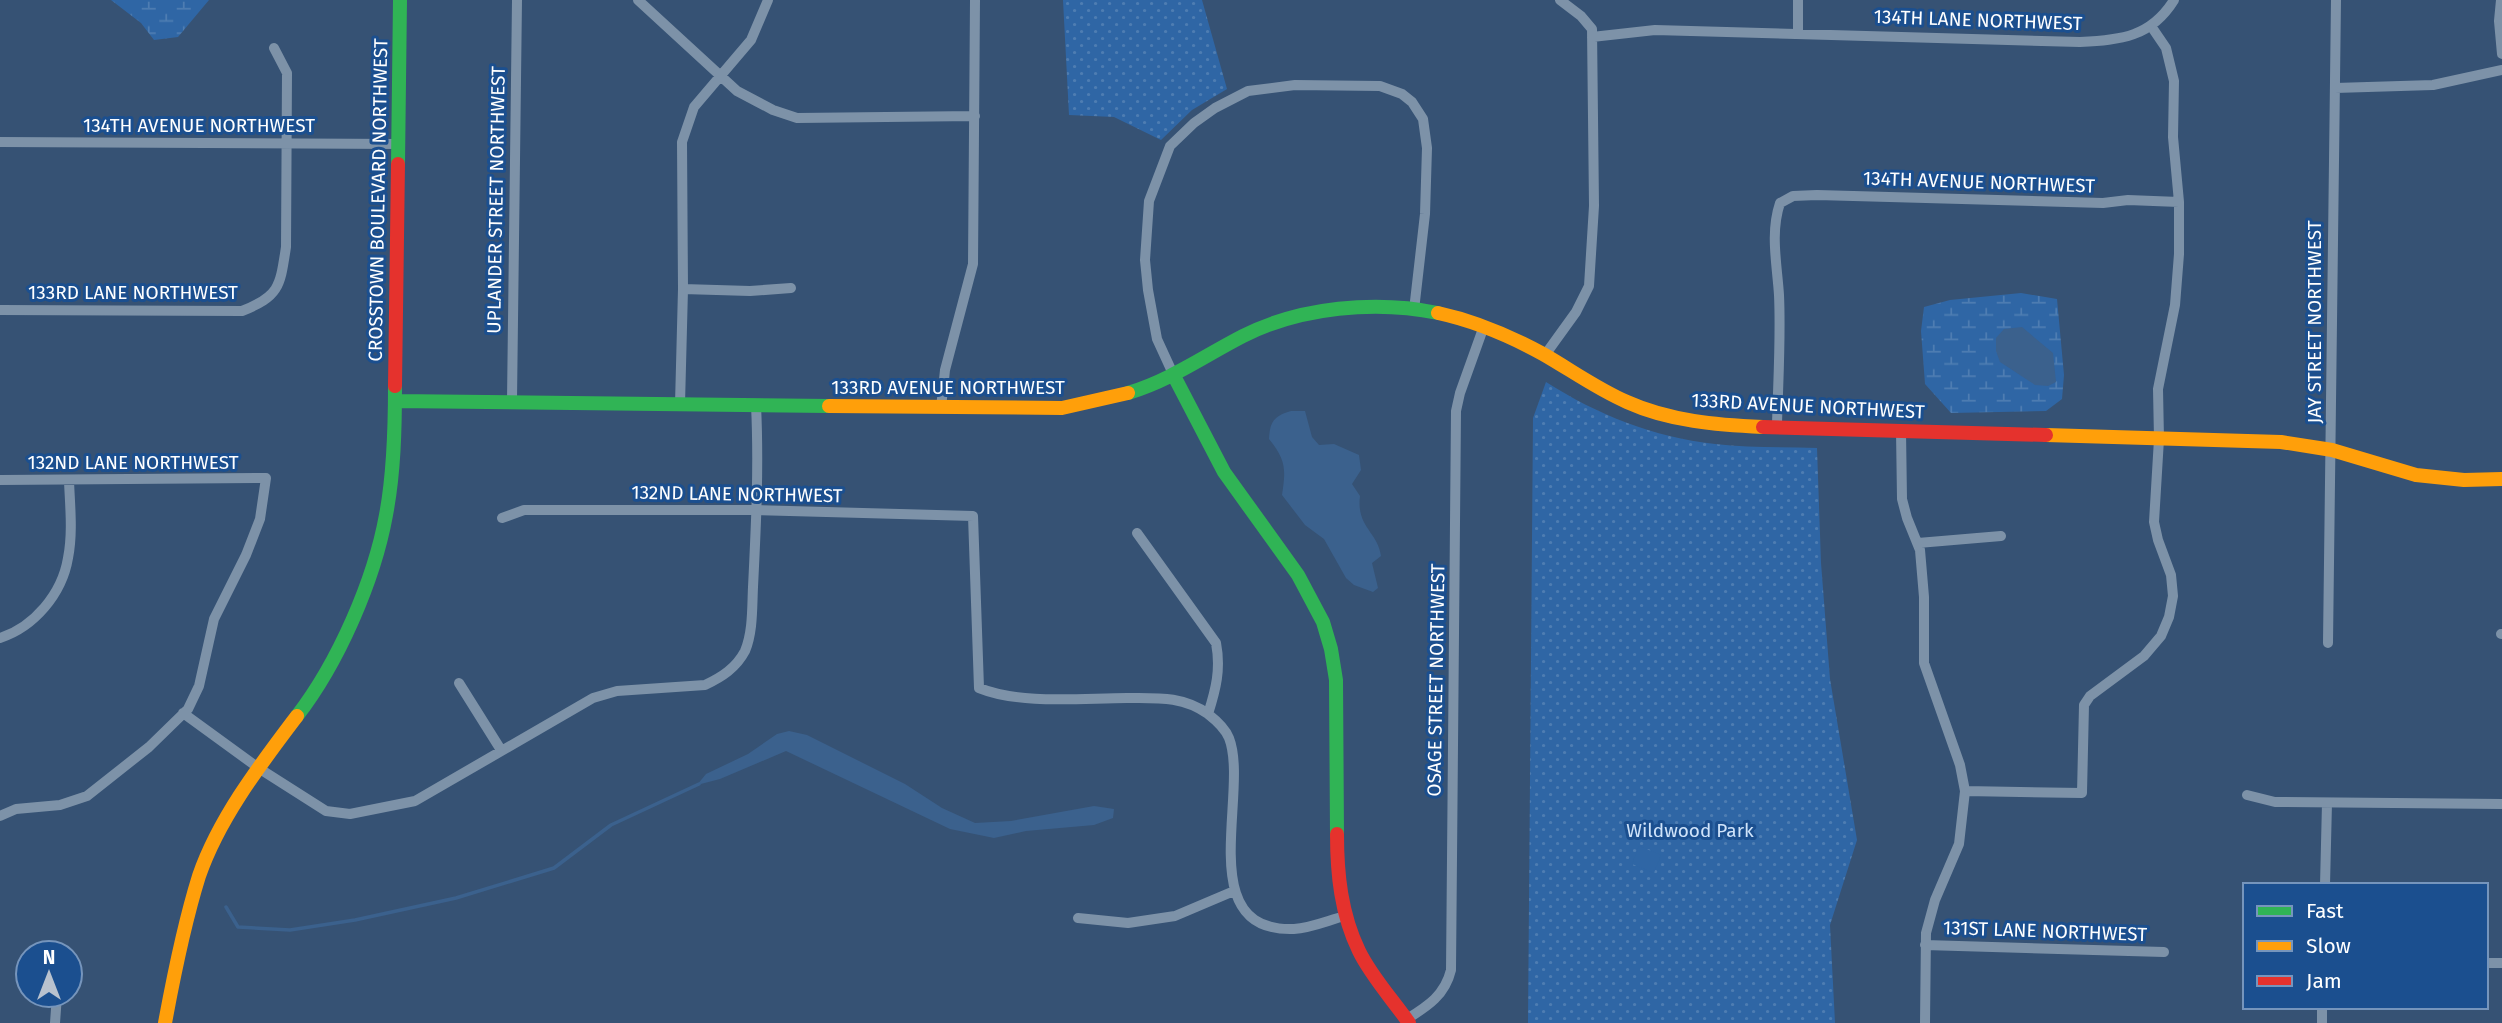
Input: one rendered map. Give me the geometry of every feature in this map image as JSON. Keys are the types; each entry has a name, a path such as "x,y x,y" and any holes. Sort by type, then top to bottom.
{"street":[{"name":"CROSSTOWN BOULEVARD NORTHWEST","path":"165,1023 179,950 200,874 226,819 267,756 318,689 353,618 374,561 387,504 394,455 400,0"},
{"name":"UPLANDER STREET NORTHWEST","path":"512,400 517,0"},
{"path":"638,0 737,92 773,110 797,118 975,116"},
{"path":"680,404 683,289 682,142 694,107 751,40 768,0"},
{"path":"942,408 945,370 973,264 975,0"},
{"path":"1545,355 1576,312 1589,286 1594,206 1592,29 1581,16 1560,0"},
{"path":"1798,0 1798,33"},
{"path":"1965,791 2082,793 2084,705 2090,695 2144,656 2161,636 2169,617 2173,596 2171,575 2154,522 2159,439 2158,389 2175,306 2179,202 2173,137 2174,81 2166,48 2151,26 2160,19 2174,0"},
{"name":"JAY STREET NORTHWEST","path":"2328,643 2336,0"},
{"path":"2501,0 2499,21 2502,54"},
{"name":"134TH LANE NORTHWEST","path":"1592,37 1655,30 2080,42 2116,40 2151,26"},
{"path":"274,48 287,73 286,143"},
{"path":"2335,88 2433,85 2502,71"},
{"path":"1408,1021 1360,953 1345,915 1338,875 1336,680 1324,619 1299,575 1231,484 1157,339 1144,260 1149,201 1170,146 1194,123 1226,101 1248,91 1295,85 1380,86 1402,94 1412,102 1423,119 1427,148 1425,214 1414,310"},
{"name":"134TH AVENUE NORTHWEST","path":"0,142 399,144"},
{"name":"133RD LANE NORTHWEST","path":"0,310 242,311 265,302 276,289 282,275 286,247 286,143"},
{"name":"134TH AVENUE NORTHWEST","path":"1777,425 1779,327 1775,250 1776,214 1780,203 1793,196 1817,195 2103,203 2128,200 2179,202"},
{"path":"683,289 750,291 791,288"},
{"name":"133RD AVENUE NORTHWEST","path":"395,401 512,400 1062,408 1116,397 1174,376 1241,337 1291,319 1350,309 1414,310 1484,326 1545,355 1578,378 1613,397 1651,411 1705,423 2281,442 2332,450 2416,475 2464,480 2502,479"},
{"name":"OSAGE STREET NORTHWEST","path":"1408,1021 1442,994 1451,970 1456,411 1484,326"},
{"path":"0,816 16,809 60,805 87,796 149,747 183,713 260,769 326,811 350,814 415,801 593,698 617,691 705,685 735,667 745,650 750,630 756,405"},
{"path":"1901,430 1902,499 1918,543 1924,597 1924,663 1960,765 1965,791 1959,844 1936,900 1925,945 1925,1023"},
{"name":"132ND LANE NORTHWEST","path":"0,480 266,478 260,519 246,555 214,619 199,685 188,709 183,713"},
{"path":"0,638 12,634 41,613 64,574 70,538 69,481"},
{"name":"132ND LANE NORTHWEST","path":"502,519 524,510 755,510 973,516 979,688 992,694 1026,698 1171,698 1189,702 1208,714"},
{"path":"1137,533 1216,643 1220,664 1217,688 1208,714 1221,726 1229,739 1233,763 1231,879 1239,903 1256,919 1280,928 1309,926 1345,915"},
{"path":"1918,543 2001,536"},
{"path":"459,683 501,750"},
{"path":"2247,795 2275,802 2502,804"},
{"path":"2325,883 2327,803"},
{"path":"1078,919 1128,923 1163,918 1234,891"},
{"name":"131ST LANE NORTHWEST","path":"1925,945 2164,952"}],"green space":[{"path":"111,0 209,0 178,37 154,40 141,23"},
{"path":"1063,0 1202,0 1227,89 1192,110 1161,140 1114,117 1069,115"},
{"path":"2021,293 2057,299 2064,375 2062,399 2046,411 1951,413 1925,384 1921,331 1924,307 1950,300"},
{"name":"Wildwood Park","path":"1546,382 1606,414 1670,436 1727,445 1817,448 1821,563 1830,679 1857,840 1830,925 1835,1023 1528,1023 1533,418"},
{"path":"1639,846 1661,855 1654,873 1632,864"}],"shaded area":[{"path":"2022,327 2053,353 2056,382 2048,386 2035,385 2000,362 1996,351 1996,338 2004,329"},
{"path":"1291,411 1305,411 1312,437 1319,445 1334,444 1359,455 1361,470 1352,484 1360,496 1361,515 1381,556 1372,563 1378,588 1373,592 1354,585 1346,578 1324,539 1305,525 1282,495 1283,465 1279,453 1269,439 1274,420"},
{"path":"789,731 807,735 975,823 1011,821 1094,806 1114,809 1113,818 1094,825 1026,831 994,838 950,829 786,751 720,779 697,785 706,774 748,754 777,734"}],"waterway":[{"path":"226,907 238,927 290,930 355,920 456,898 554,868 611,825 699,784"}],"traffic: fast":[{"path":"398,164 400,0"},
{"path":"1128,393 1173,375 1243,336 1289,318 1364,307 1438,313"},
{"path":"1174,376 1224,472 1298,575 1323,622 1336,680 1337,834"},
{"path":"297,716 327,672 340,647 373,567 391,483 395,386"},
{"path":"395,401 829,406"}],"traffic: slow":[{"path":"1438,313 1479,325 1518,341 1605,391 1660,414 1694,421 1763,427"},
{"path":"829,406 1062,408 1128,393"},
{"path":"2046,435 2281,442 2332,450 2416,475 2464,480 2502,479"},
{"path":"165,1023 189,912 207,854 242,793 297,716"}],"traffic: jam":[{"path":"395,386 398,164"},
{"path":"1763,427 2046,435"},
{"path":"1337,834 1341,894 1353,937 1370,970 1409,1023"}]}
